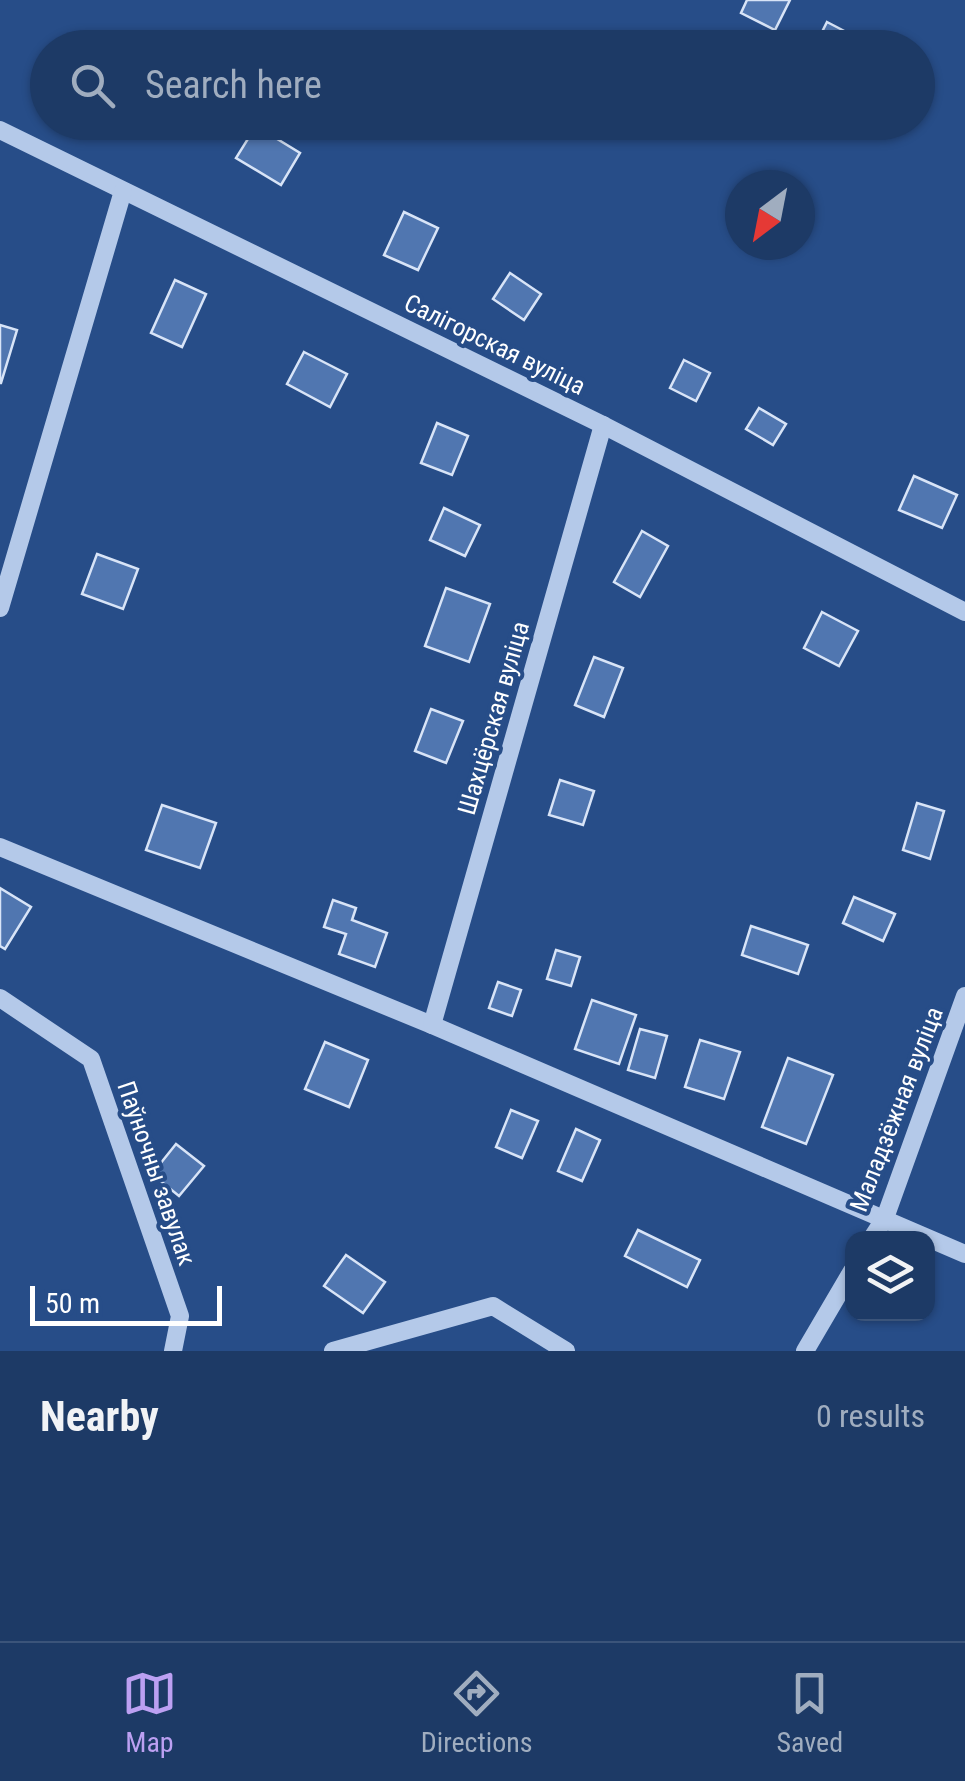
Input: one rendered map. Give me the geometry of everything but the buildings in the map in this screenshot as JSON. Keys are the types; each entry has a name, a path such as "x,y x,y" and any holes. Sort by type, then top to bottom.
{"street":[{"name":"Салігорская вуліца","path":"0,130 603,425 965,612"},
{"path":"0,608 123,191"},
{"name":"Шахцёрская вуліца","path":"432,1025 603,425"},
{"path":"0,847 432,1025 965,1254"},
{"name":"Маладзёжная вуліца","path":"877,1231 885,1218 965,996"},
{"name":"Паўночны завулак","path":"0,998 91,1059 180,1316 173,1351"},
{"path":"805,1351 845,1283"},
{"path":"332,1351 493,1306 566,1351"}]}
